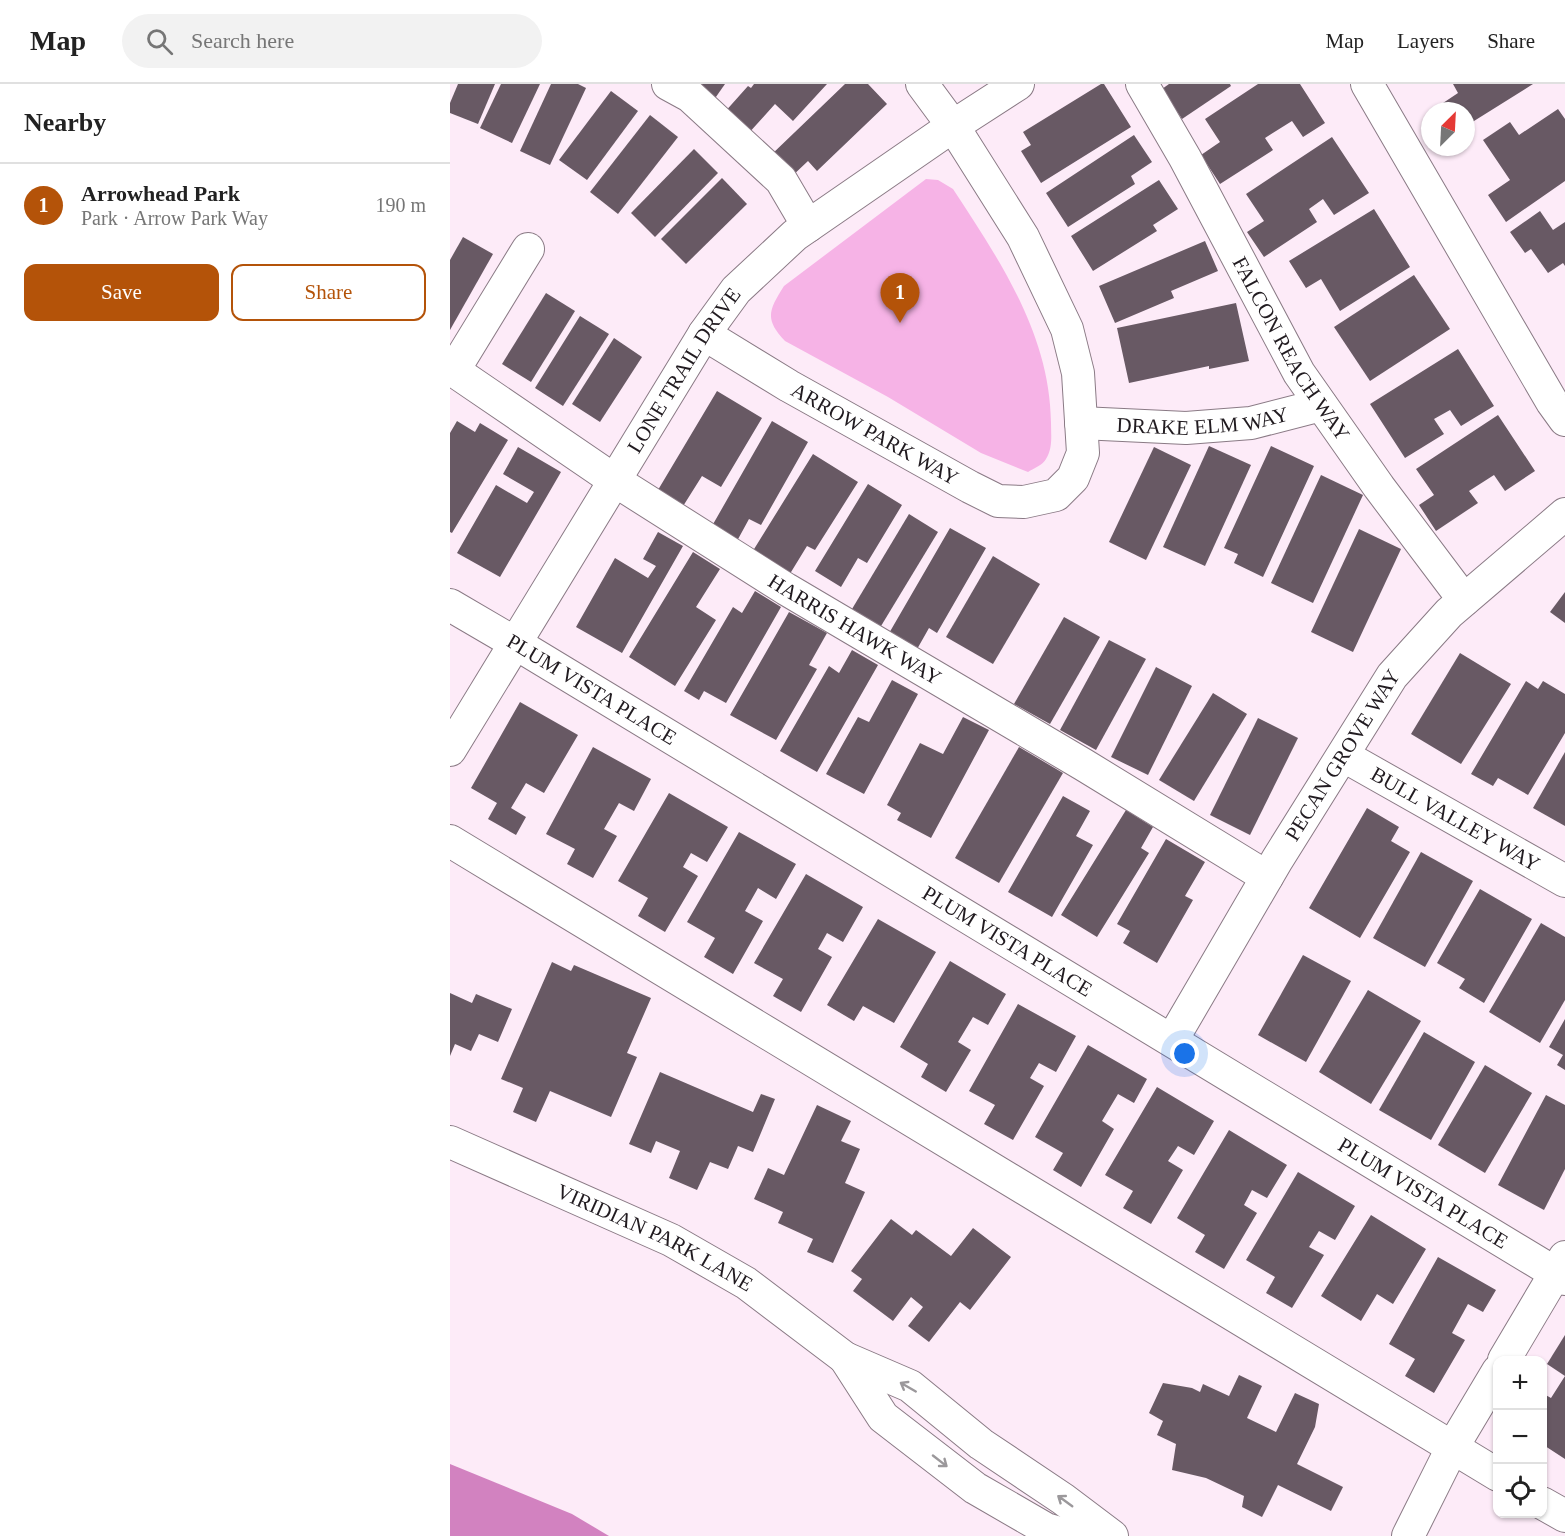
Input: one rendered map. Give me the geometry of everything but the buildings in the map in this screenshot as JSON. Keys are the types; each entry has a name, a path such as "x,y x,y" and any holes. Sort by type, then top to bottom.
{"street":[{"path":"668,84 690,96 781,180 808,226"},
{"path":"922,84 953,126 1023,237 1067,328 1078,373 1081,423"},
{"name":"LONE TRAIL DRIVE","path":"450,750 704,334 736,290 795,235 1018,84"},
{"name":"FALCON REACH WAY","path":"1142,84 1185,158 1299,373 1378,487 1464,600"},
{"path":"1367,84 1474,272 1565,420"},
{"path":"452,369 528,249"},
{"name":"ARROW PARK WAY","path":"704,334 789,386 998,501 1024,502 1056,495 1073,478 1083,453 1081,423"},
{"name":"HARRIS HAWK WAY","path":"452,369 517,416 786,590 1084,765 1267,877"},
{"name":"DRAKE ELM WAY","path":"1081,423 1186,428 1251,423 1321,405"},
{"name":"PECAN GROVE WAY","path":"1172,1040 1267,877 1392,676 1449,613 1565,514"},
{"name":"PLUM VISTA PLACE","path":"450,606 1172,1040 1562,1270"},
{"name":"BULL VALLEY WAY","path":"1344,756 1565,881"},
{"path":"450,841 1493,1473"},
{"name":"VIRIDIAN PARK LANE","path":"450,1142 671,1240 746,1283 845,1358 910,1386 981,1444 1063,1499 1112,1536"},
{"path":"1507,1356 1562,1270"},
{"name":"VIRIDIAN PARK LANE","path":"845,1358 883,1417 975,1488 1046,1529 1070,1536"},
{"path":"1408,1536 1452,1448 1493,1378"},
{"path":"1547,1506 1565,1516"}],"shaded area":[{"path":"926,179 938,180 953,189 1004,271 1032,329 1042,359 1048,390 1051,437 1050,450 1045,461 1028,472 981,453 888,397 785,341 774,326 772,308 784,286"},
{"path":"450,1464 572,1514 609,1536 450,1536"}],"place":[{"name":"Arrowhead Park","path":"900,323"}]}
